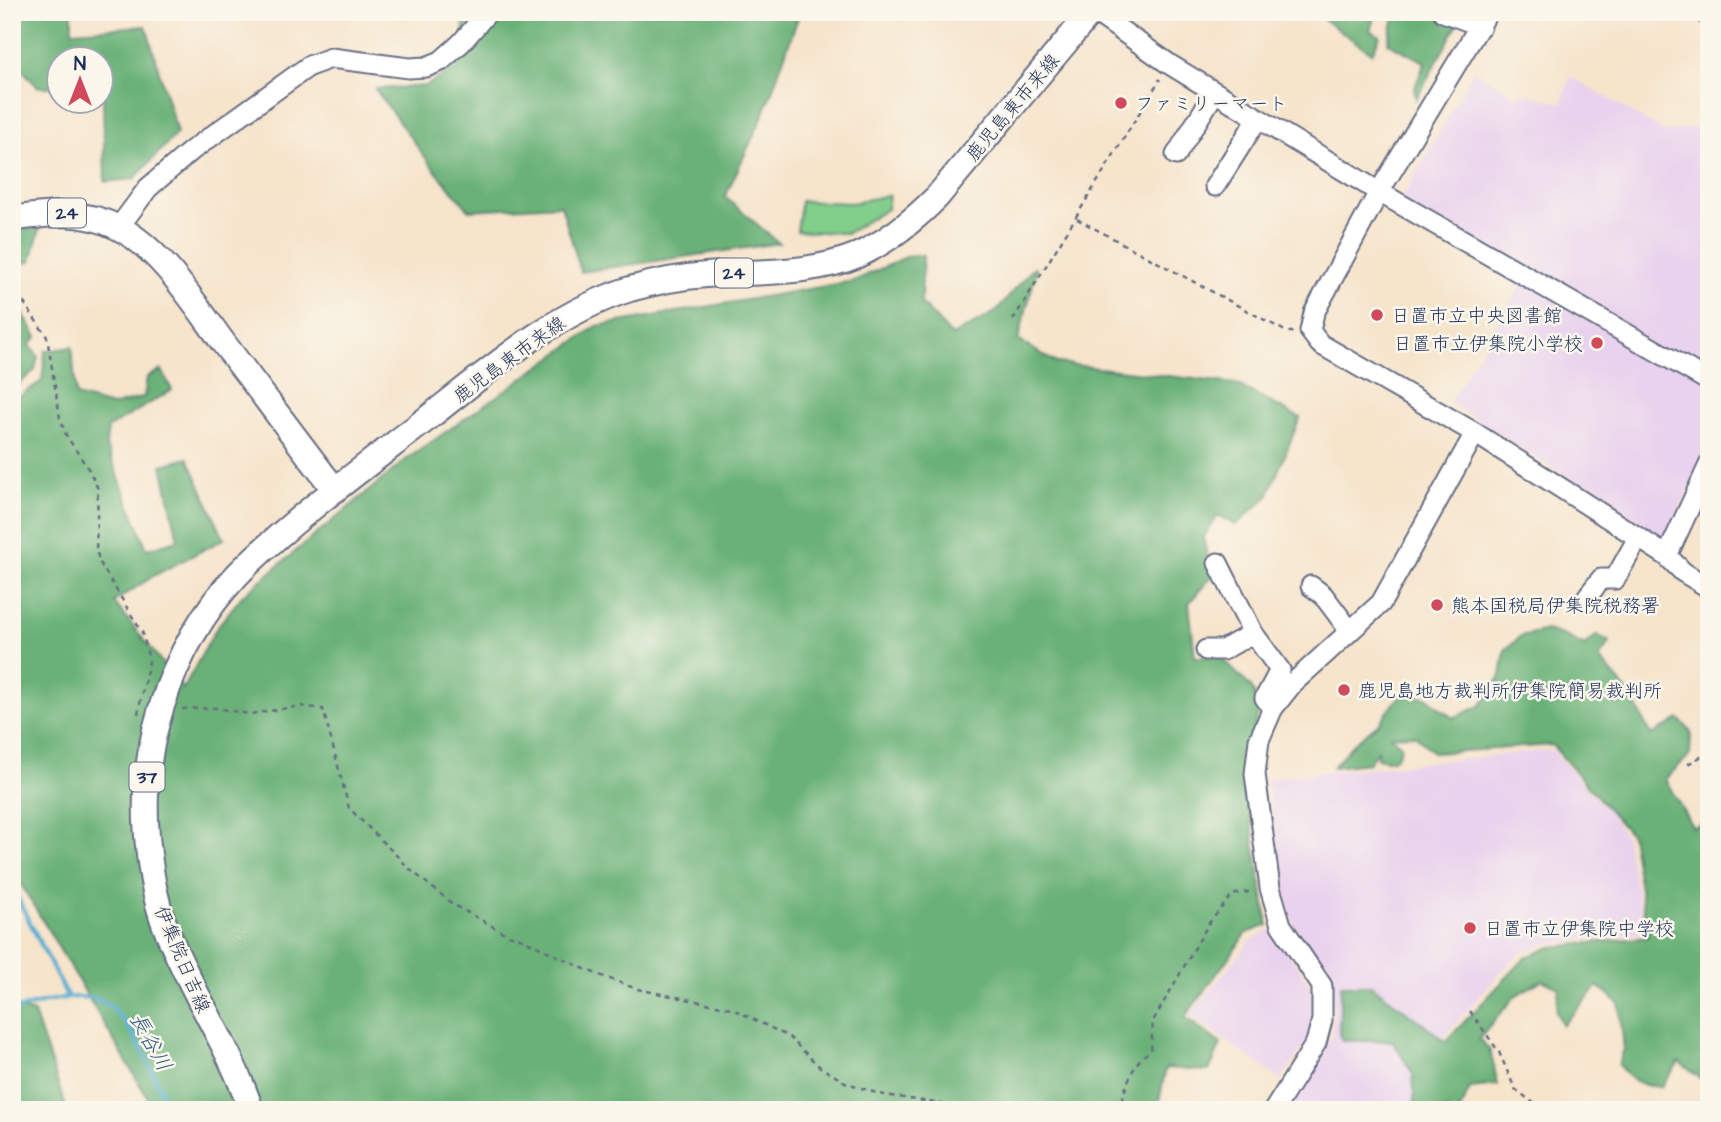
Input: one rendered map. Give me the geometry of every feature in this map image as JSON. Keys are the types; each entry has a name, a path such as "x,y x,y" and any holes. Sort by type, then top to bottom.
{"main road":[{"name":"鹿児島東市来線","path":"335,490 522,345 556,322 592,304 627,290 664,280 798,270 829,264 858,255 888,238 914,220 937,197 1093,12"},
{"name":"24","path":"12,219 69,213 102,220 138,240 158,258 335,490"},
{"name":"伊集院日吉線","path":"251,1110 163,921 150,865 145,806 146,778 158,717 170,683 205,618 249,563 335,490"}],"street":[{"path":"119,228 148,188 191,151 309,66 331,58 409,68 426,67 441,61 488,12"},
{"path":"1093,12 1169,64 1379,192 1709,381"},
{"path":"1443,12 1484,19 1379,192 1314,313 1310,331 1320,344 1475,433 1667,556 1683,572 1709,588"},
{"path":"1176,155 1215,92"},
{"path":"1215,186 1258,118"},
{"path":"1274,1110 1316,1043 1322,1020 1322,986 1281,925 1270,888 1255,774 1259,740 1273,708 1292,684 1381,603 1475,433"},
{"path":"1667,556 1709,465"},
{"path":"1587,597 1601,579 1620,582 1638,538"},
{"path":"1218,563 1253,633 1280,670 1265,698 1273,708"},
{"path":"1311,586 1323,594 1350,631"},
{"path":"1206,650 1223,650 1253,633"}],"path":[{"path":"1013,320 1169,64"},
{"path":"1077,219 1287,332 1310,331"},
{"path":"12,285 47,337 60,418 66,435 98,489 96,550 100,564 143,634 149,661 135,726"},
{"path":"182,709 215,708 250,714 301,706 323,709 349,808 412,871 454,905 508,935 637,989 731,1008 789,1037 820,1067 845,1082 879,1094 979,1110"},
{"path":"1688,764 1709,752"},
{"path":"1119,1110 1135,1065 1139,1058 1151,1051 1153,1021 1209,923 1232,895 1270,888"},
{"path":"1470,1011 1499,1052 1515,1089 1543,1110"}],"shaded area":[{"name":"日置市立伊集院小学校","path":"1474,70 1515,96 1528,94 1562,103 1570,76 1665,132 1709,125 1709,447 1667,535 1658,536 1449,402 1521,285 1395,211"},
{"name":"日置市立伊集院中学校","path":"1552,750 1611,815 1626,838 1645,933 1549,943 1522,952 1442,1038 1413,1110 1288,1110 1332,1035 1334,1001 1330,976 1293,923 1286,899 1266,778"},
{"path":"1272,929 1309,984 1313,995 1313,1022 1308,1039 1281,1080 1190,1015 1251,940"}],"green space":[{"path":"12,12 72,12 72,31 146,26 177,133 134,179 105,182 103,116 116,116 116,46 46,46 46,87 38,87 12,59"},
{"path":"465,12 800,12 764,113 725,197 779,243 581,272 561,205 469,210 433,168 375,89 426,86 460,64"},
{"path":"1313,12 1376,12 1370,30 1380,36 1372,53"},
{"path":"1380,12 1424,12 1458,23 1416,99 1414,90 1425,62 1388,43 1394,17"},
{"path":"889,195 887,209 847,233 797,231 801,201 852,203"},
{"path":"40,228 31,261 12,267 12,230"},
{"path":"923,255 921,303 952,336 997,311 1034,267 1037,269 1018,340 1057,363 1236,384 1300,418 1268,496 1236,525 1218,515 1203,538 1212,576 1189,603 1195,657 1220,657 1251,687 1261,707 1250,739 1246,764 1253,836 1268,925 1247,933 1185,1017 1221,1044 1209,1071 1166,1068 1157,1110 155,1110 12,869 12,401 42,381 45,351 72,347 76,396 112,406 144,397 147,377 162,370 172,390 108,428 106,445 147,549 178,540 162,465 188,458 224,539 155,575 114,602 183,689 217,627 243,595 407,459 597,326 854,281 906,257"},
{"path":"24,315 37,337 29,345 38,356 35,370 12,390 12,341 20,337 15,321"},
{"path":"1546,630 1585,646 1597,635 1610,642 1599,658 1632,697 1651,735 1679,719 1691,731 1690,755 1665,779 1693,828 1709,820 1709,1085 1679,1062 1662,1086 1648,1086 1637,1082 1618,1065 1624,1049 1619,1003 1598,986 1563,1025 1556,1012 1559,988 1542,980 1515,996 1479,1039 1490,1050 1498,1085 1470,1088 1460,1110 1415,1110 1413,1074 1393,1041 1342,1041 1339,1033 1341,985 1371,985 1446,1041 1526,957 1551,947 1648,937 1631,835 1552,745 1434,753 1415,735 1390,736 1401,745 1396,758 1377,758 1378,749 1369,763 1333,767 1353,744 1379,723 1401,695 1426,697 1453,718 1480,706 1501,676 1505,650 1521,636"},
{"path":"12,1006 34,1013 67,1110 12,1110"}],"waterway":[{"path":"12,887 68,998"},
{"name":"長谷川","path":"12,1010 72,997 91,998 107,1004 134,1037 169,1110"}],"place":[{"name":"ファミリーマート","path":"1121,103"},
{"name":"日置市立中央図書館","path":"1377,315"},
{"name":"日置市立伊集院小学校","path":"1597,343"},
{"name":"熊本国税局伊集院税務署","path":"1437,605"},
{"name":"鹿児島地方裁判所伊集院簡易裁判所","path":"1344,690"},
{"name":"日置市立伊集院中学校","path":"1470,928"}]}
